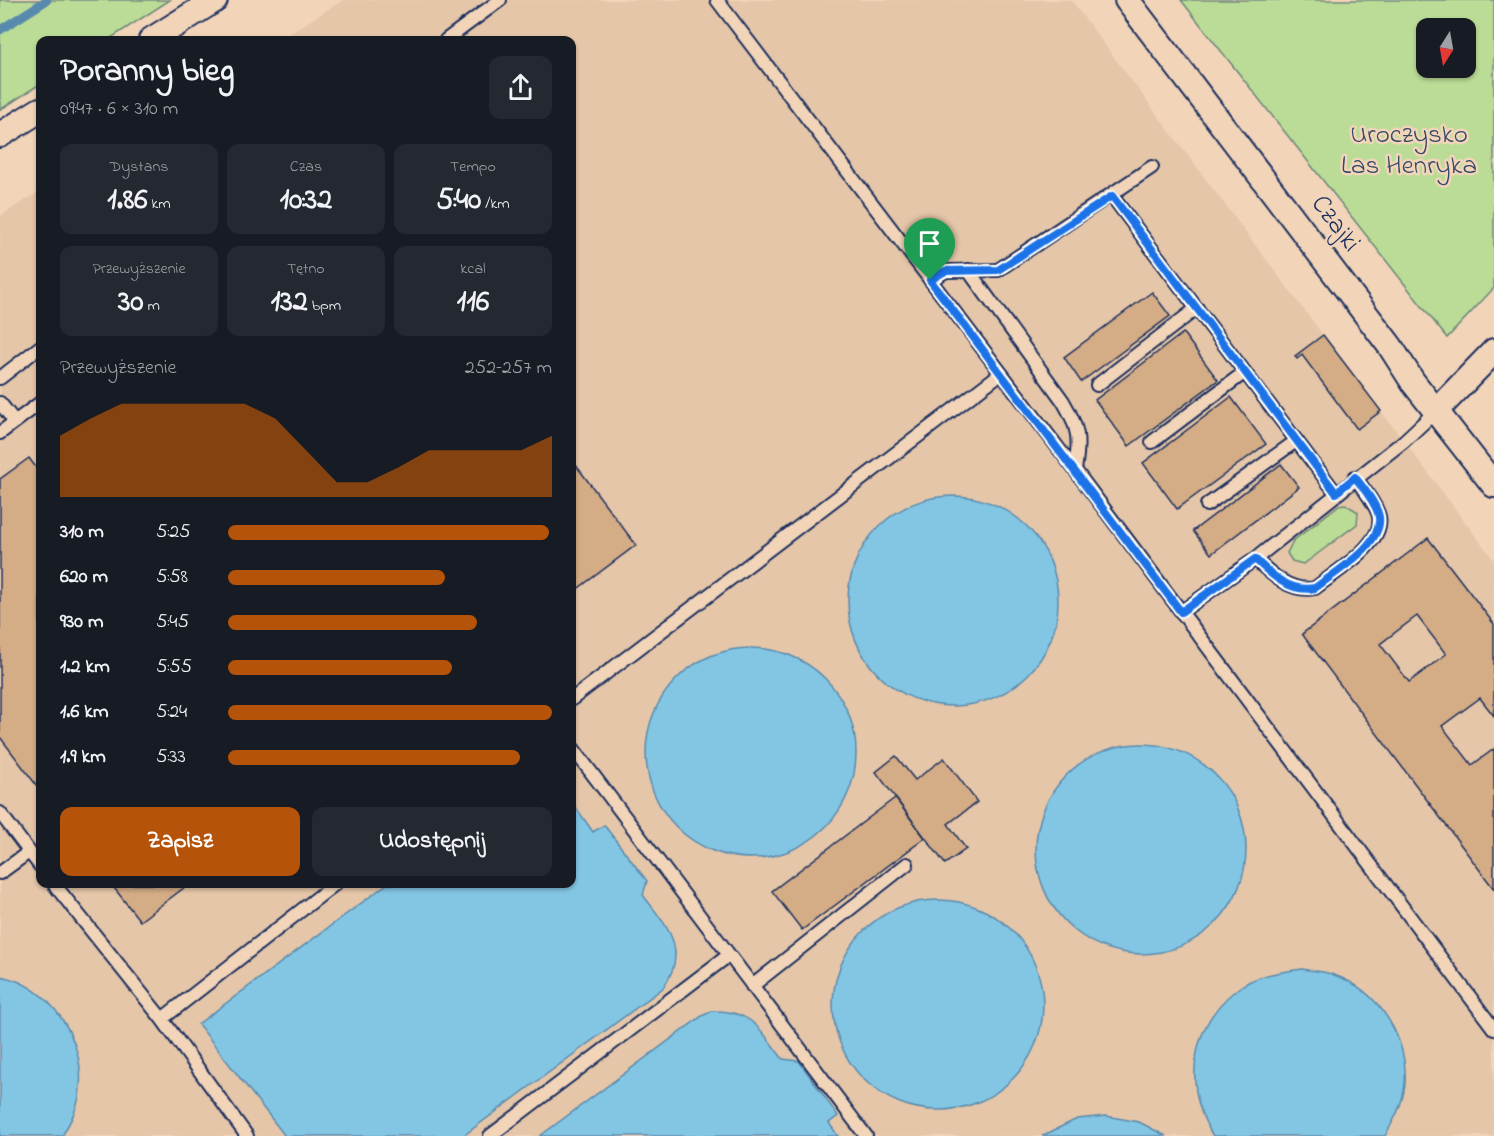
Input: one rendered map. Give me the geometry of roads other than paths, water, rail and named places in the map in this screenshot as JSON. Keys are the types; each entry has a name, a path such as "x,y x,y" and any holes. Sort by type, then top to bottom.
{"street":[{"path":"157,36 215,0"},
{"name":"Czajki","path":"1127,0 1494,485"},
{"path":"0,135 36,112"},
{"path":"1436,411 1494,351"}],"lane":[{"path":"451,36 500,0"},
{"path":"717,0 1075,470 1494,1029"},
{"path":"930,280 945,271 998,270 1112,196 1152,167"},
{"path":"1112,196 1336,493"},
{"path":"968,270 1064,401 1075,421 1079,439 1075,470"},
{"path":"1097,385 1197,309"},
{"path":"0,378 36,350"},
{"path":"1152,442 1245,372"},
{"path":"576,696 1000,374"},
{"path":"0,403 15,422"},
{"path":"0,433 36,406"},
{"path":"1181,612 1255,559 1355,477 1404,441 1436,411"},
{"path":"1207,505 1296,441"},
{"path":"1255,559 1275,578 1287,584 1308,589 1315,588 1374,541 1380,522 1379,515 1355,477"},
{"path":"576,752 866,1136"},
{"path":"0,813 36,862"},
{"path":"0,873 29,852"},
{"path":"752,986 907,864"},
{"path":"57,888 162,1019 247,1136"},
{"path":"162,1019 330,888"},
{"path":"490,1136 729,955"}],"water":[{"path":"943,496 963,496 984,500 1003,508 1034,534 1046,551 1054,570 1058,601 1054,632 1046,651 1020,682 1003,694 984,702 963,706 943,706 922,702 903,694 872,668 860,651 852,632 848,611 848,591 852,570 860,551 886,520 903,508 922,500"},
{"path":"741,648 761,648 782,652 801,660 832,686 844,703 852,722 856,753 852,784 844,803 818,834 801,846 782,854 761,858 741,858 720,854 701,846 670,820 658,803 650,784 646,763 646,743 650,722 658,703 684,672 701,660 720,652"},
{"path":"1131,744 1151,744 1172,748 1191,756 1222,782 1234,799 1242,818 1246,849 1242,880 1234,899 1208,930 1191,942 1172,950 1151,954 1131,954 1110,950 1091,942 1060,916 1048,899 1040,880 1036,859 1036,839 1040,818 1048,799 1074,768 1091,756 1110,748"},
{"path":"576,808 593,832 604,825 647,881 643,895 667,928 675,950 675,962 663,988 463,1136 285,1136 198,1024 382,888 576,888"},
{"path":"928,900 948,900 969,904 988,912 1019,938 1031,955 1039,974 1043,1005 1039,1036 1031,1055 1005,1086 988,1098 969,1106 948,1110 928,1110 907,1106 888,1098 857,1072 845,1055 837,1036 833,1015 833,995 837,974 845,955 871,924 888,912 907,904"},
{"path":"1302,969 1330,974 1350,982 1377,1004 1388,1018 1402,1050 1405,1067 1404,1091 1392,1124 1385,1136 1213,1136 1203,1117 1197,1098 1195,1078 1196,1058 1209,1021 1221,1005 1243,985 1267,975"},
{"path":"0,976 18,981 49,1002 61,1017 77,1051 80,1069 78,1101 62,1136 0,1136"},
{"path":"712,1011 737,1014 746,1018 761,1031 783,1059 799,1061 838,1116 829,1123 838,1136 540,1136 702,1016"},
{"path":"1106,1116 1139,1122 1166,1136 1042,1136 1077,1119"}],"waterway":[{"path":"0,30 47,0"}],"park label":[{"name":"Uroczysko Las Henryka","path":"1409,150"}]}
